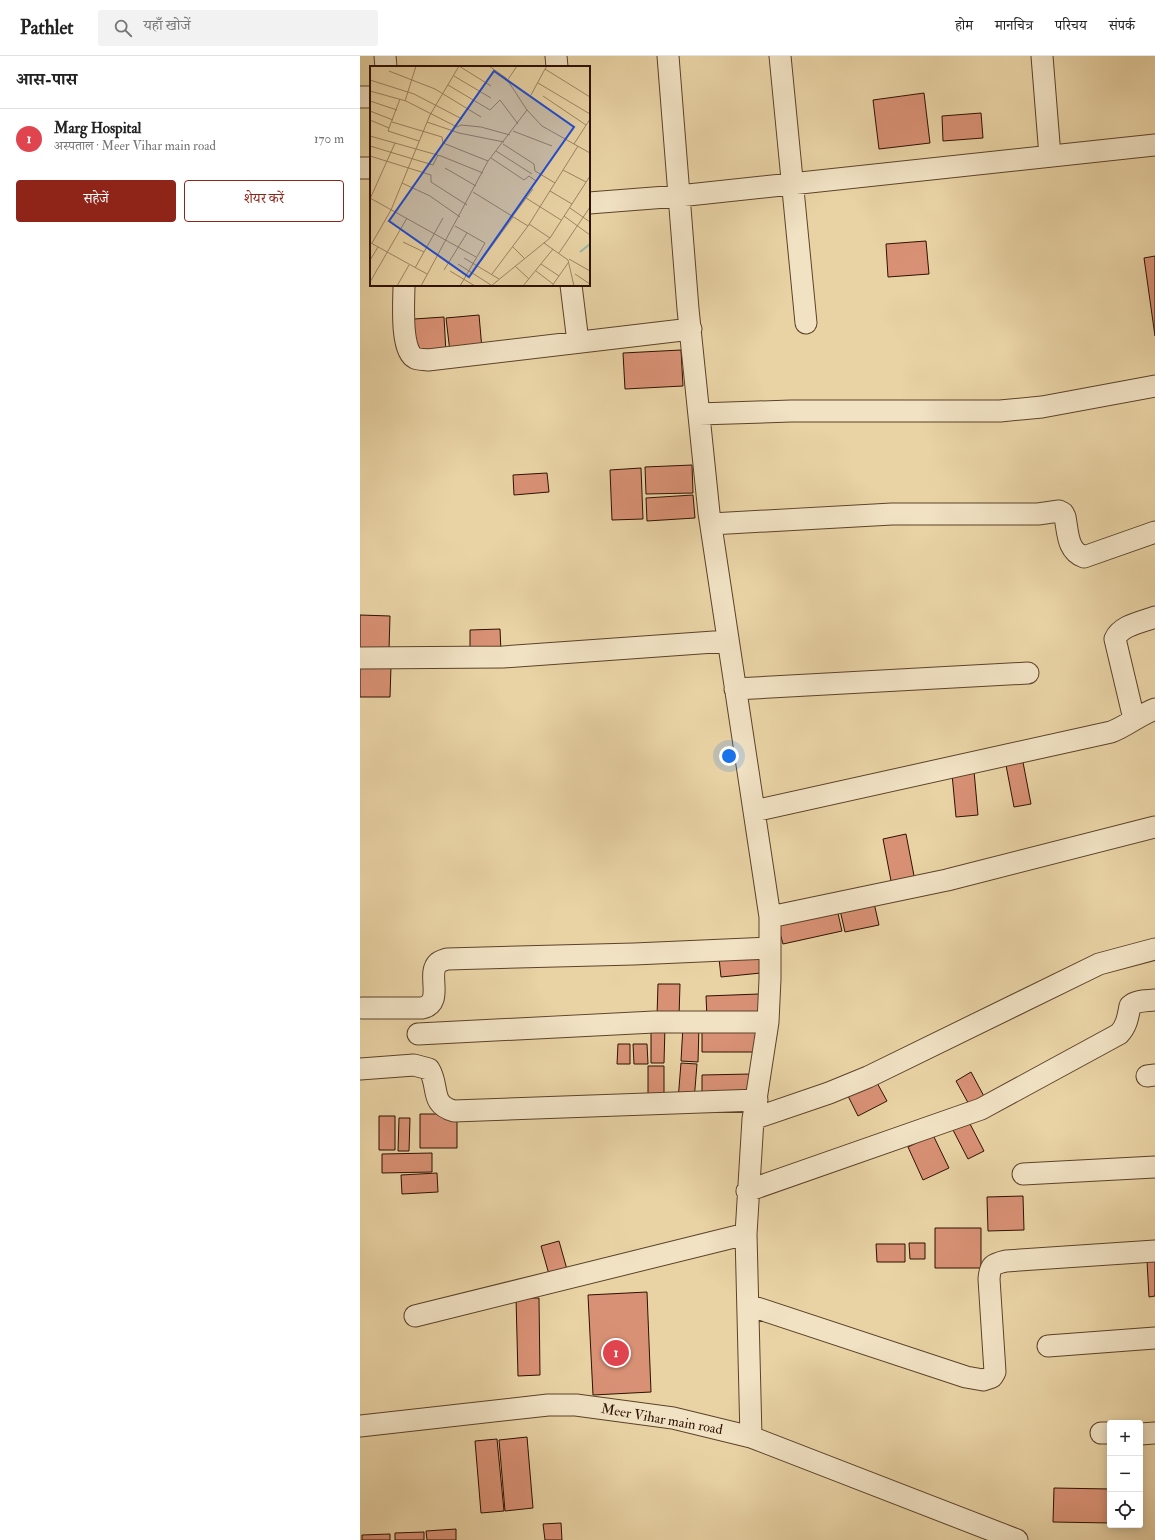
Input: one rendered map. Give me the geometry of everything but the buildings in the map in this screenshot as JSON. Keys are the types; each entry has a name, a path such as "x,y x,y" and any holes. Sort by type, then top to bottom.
{"street":[{"path":"385,56 386,66"},
{"path":"556,56 557,66"},
{"path":"668,56 679,196 710,524 770,917 768,1022 755,1109 747,1191 746,1234 751,1437"},
{"path":"780,56 806,323"},
{"path":"1042,56 1050,156"},
{"path":"360,97 370,96"},
{"path":"590,203 679,196 1155,144"},
{"path":"404,286 404,330 410,353 416,358 428,360 691,329"},
{"path":"571,286 578,342"},
{"path":"699,414 791,411 1000,411 1042,407 1155,386"},
{"path":"710,524 892,514 1038,514 1059,511 1063,513 1065,517 1073,550 1077,554 1084,556 1155,532"},
{"path":"1134,719 1115,639 1117,634 1123,629 1155,617"},
{"path":"360,658 503,657 728,641"},
{"path":"735,690 1028,673"},
{"path":"754,811 1111,732 1122,728 1140,715 1155,709"},
{"path":"770,917 947,880 1155,827"},
{"path":"362,1008 422,1008 429,1006 432,1004 434,998 435,967 438,962 447,959 634,954 770,948"},
{"path":"360,1069 414,1065 429,1069 432,1074 436,1096 440,1105 446,1109 454,1111 755,1109 829,1092 868,1077 1099,964 1155,949"},
{"path":"747,1191 981,1109 1119,1034 1126,1024 1132,1003 1155,1000"},
{"path":"418,1034 654,1022 768,1022"},
{"path":"1023,1174 1155,1167"},
{"path":"415,1316 746,1234"},
{"path":"748,1305 966,1377 983,1380 992,1377 995,1372 989,1279 990,1270 995,1263 1155,1251"},
{"path":"1048,1346 1155,1338"},
{"name":"Meer Vihar main road","path":"360,1426 548,1405 576,1405 673,1418 751,1437 1016,1540"},
{"path":"1143,1434 1155,1433"}],"place":[{"name":"Marg Hospital","path":"616,1353"}]}
